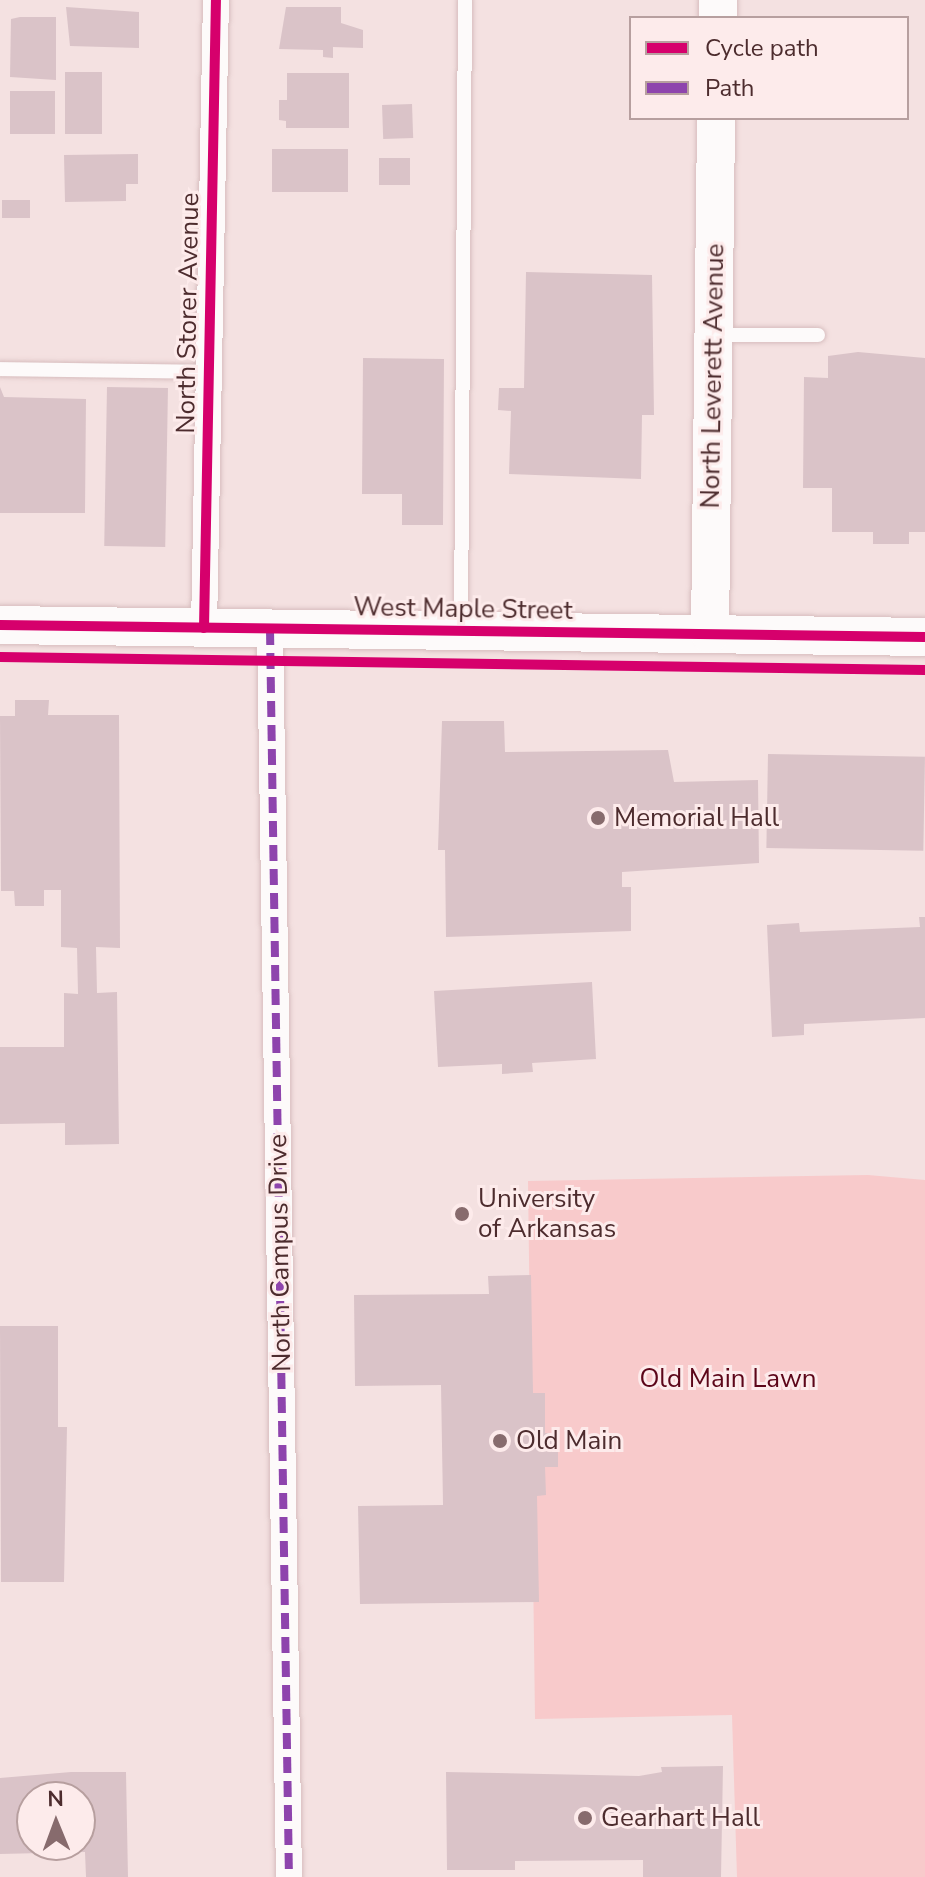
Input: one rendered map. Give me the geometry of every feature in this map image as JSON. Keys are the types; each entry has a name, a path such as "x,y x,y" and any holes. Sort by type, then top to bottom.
{"street":[{"name":"North Storer Avenue","path":"204,628 216,0"},
{"name":"North Leverett Avenue","path":"710,634 716,120"},
{"name":"West Maple Street","path":"0,625 925,637"},
{"name":"North Campus Drive","path":"270,629 289,1877"}],"lane":[{"path":"461,631 465,0"},
{"path":"714,335 818,335"},
{"path":"0,369 209,372"}],"green space":[{"name":"Old Main Lawn","path":"868,1175 925,1180 925,1877 737,1877 732,1715 535,1719 528,1181"}],"building":[{"path":"66,7 139,12 139,48 70,46"},
{"path":"286,7 341,7 341,23 363,30 363,48 333,47 333,58 323,57 323,50 279,49"},
{"path":"56,17 56,80 10,77 11,19"},
{"path":"65,72 102,72 102,134 65,134"},
{"path":"287,73 349,73 349,128 286,128 286,121 279,120 279,100 287,100"},
{"path":"10,91 55,91 55,134 10,134"},
{"path":"412,104 413,138 383,139 382,105"},
{"path":"272,149 348,149 348,192 272,192"},
{"path":"138,154 138,184 126,184 126,201 65,202 64,155"},
{"path":"379,158 410,158 410,185 379,185"},
{"path":"2,200 30,200 30,218 2,218"},
{"path":"526,272 652,275 654,415 642,415 641,479 509,474 511,411 498,410 499,388 524,388"},
{"path":"858,352 925,358 925,532 909,532 909,544 873,544 873,532 832,532 832,488 803,488 804,377 828,378 828,356"},
{"path":"363,358 444,359 443,525 402,525 402,494 362,494"},
{"path":"0,387 4,397 86,399 85,513 0,513"},
{"path":"107,387 168,388 165,547 104,546"},
{"path":"15,700 49,700 48,715 119,715 120,948 96,947 97,993 117,992 119,1144 65,1145 65,1123 0,1124 0,1047 64,1047 64,993 78,994 77,948 61,947 61,890 44,890 44,906 15,906 14,891 1,891 0,716 15,716"},
{"name":"Memorial Hall","path":"442,721 504,721 505,752 668,750 674,782 758,780 759,863 622,872 622,887 631,887 631,931 446,937 445,850 438,850"},
{"path":"768,754 925,757 923,851 766,848"},
{"path":"919,917 925,917 925,1018 804,1024 804,1035 772,1037 767,925 799,923 800,932 920,927"},
{"path":"592,982 596,1059 532,1063 533,1072 502,1074 502,1064 438,1067 434,991"},
{"name":"Old Main","path":"531,1275 533,1393 545,1393 545,1433 558,1433 558,1467 545,1467 546,1495 537,1496 539,1602 360,1604 358,1506 443,1505 441,1385 355,1386 354,1295 489,1294 488,1276"},
{"path":"0,1326 58,1326 58,1427 67,1427 64,1582 1,1582"},
{"name":"Gearhart Hall","path":"723,1766 721,1877 643,1877 643,1860 515,1861 515,1870 447,1870 446,1772 639,1776 662,1772 661,1767"},
{"path":"71,1772 126,1772 128,1877 86,1877 85,1861 96,1861 96,1781 16,1781 16,1854 0,1854 0,1778"}],"marked path":[{"path":"270,629 289,1877"}],"cycle path":[{"path":"204,628 216,0"},
{"path":"0,625 925,637"},
{"path":"0,657 925,670"}],"place":[{"name":"Memorial Hall","path":"598,818"},
{"name":"University of Arkansas","path":"462,1214"},
{"name":"Old Main","path":"500,1441"},
{"name":"Gearhart Hall","path":"585,1818"}]}
